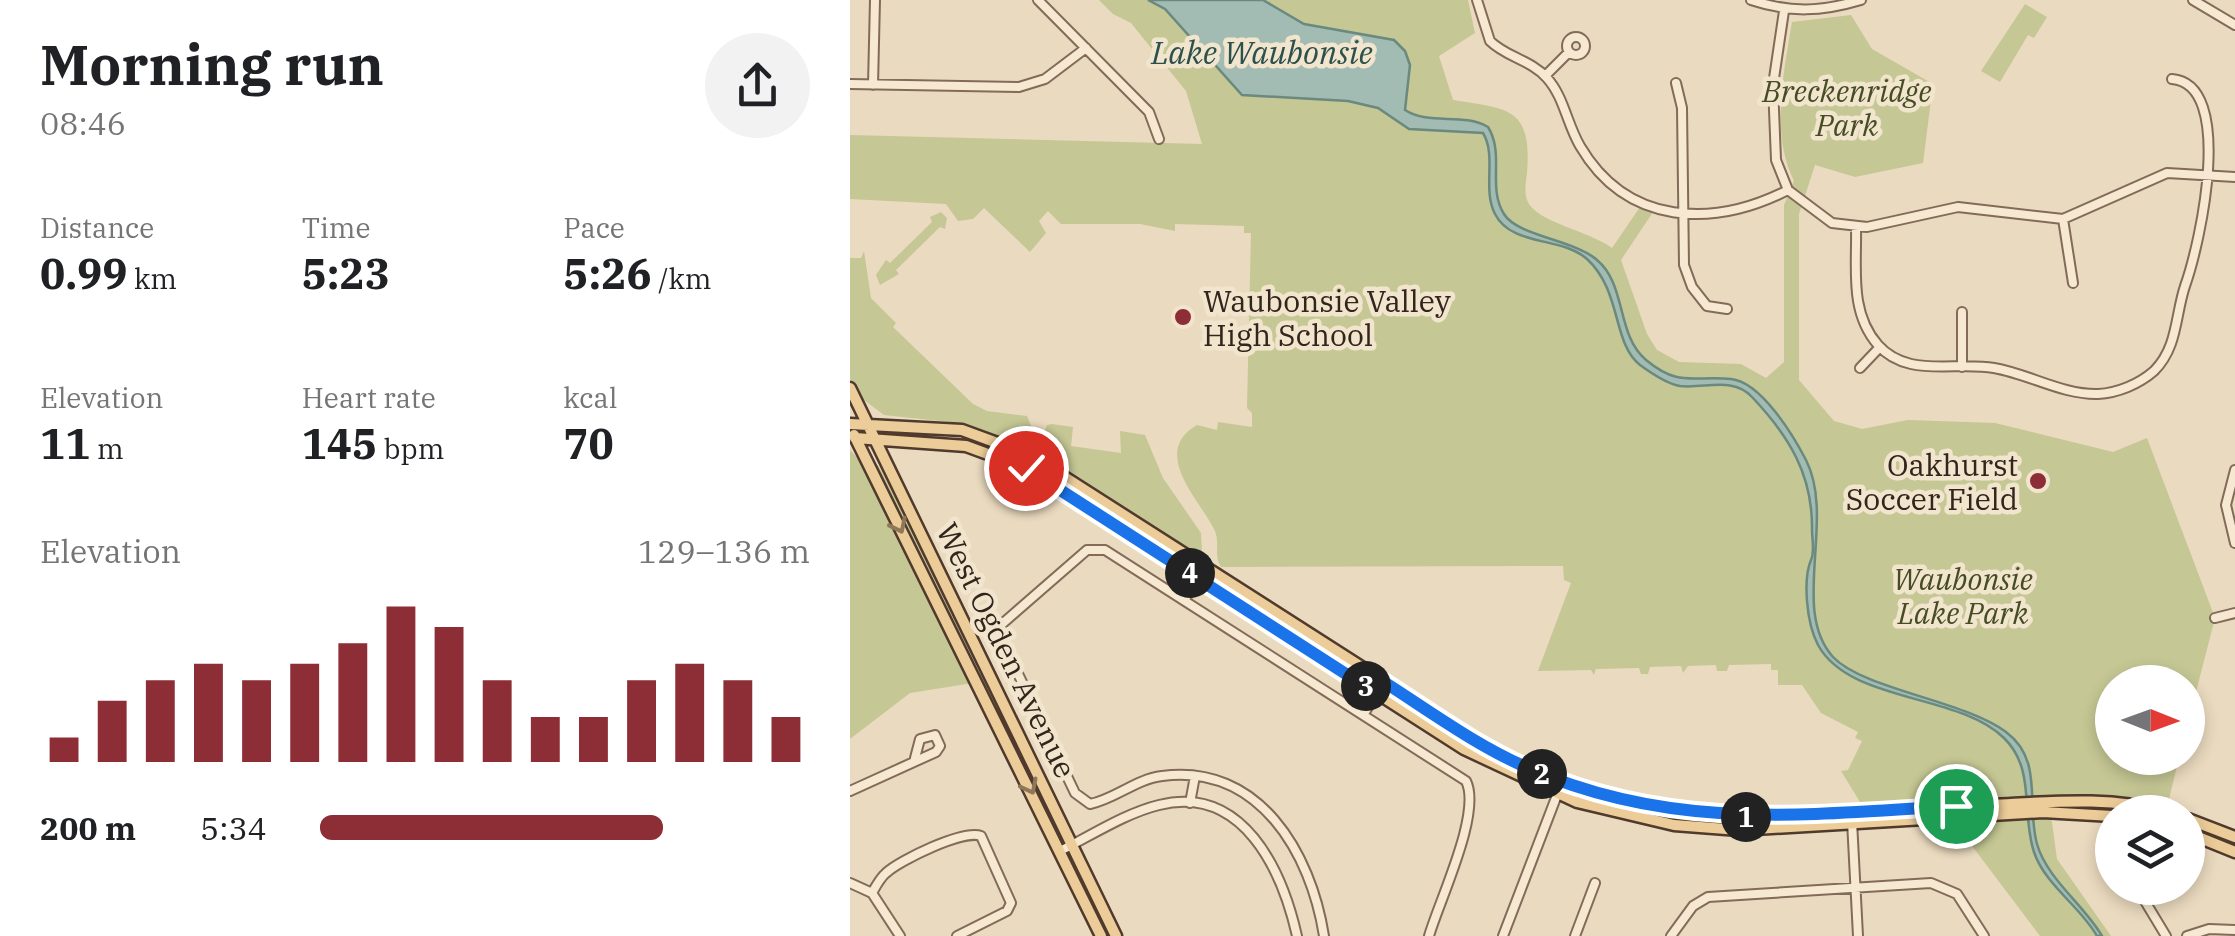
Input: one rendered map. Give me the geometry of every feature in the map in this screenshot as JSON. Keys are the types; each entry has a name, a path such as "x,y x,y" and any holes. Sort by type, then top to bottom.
{"main road":[{"name":"West Ogden Avenue","path":"850,388 1116,936"},
{"path":"851,432 868,425 951,428 1003,443 1046,464 1502,756 1562,782 1642,806 1703,815 2018,809"},
{"name":"West Ogden Avenue","path":"851,432 1062,850 1101,936"},
{"path":"851,432 875,438 950,443 1005,458 1038,475 1484,761 1557,795 1616,814 1691,827 1760,830 2095,802"},
{"path":"2042,807 2095,814"},
{"path":"2205,825 2235,837"},
{"path":"2205,840 2235,852"}],"street":[{"path":"873,85 875,0"},
{"path":"1038,0 1149,112 1159,138"},
{"path":"1477,0 1490,41 1546,76 1580,146 1600,172 1635,198 1684,216 1743,210 1788,190"},
{"path":"1751,0 1784,11 1830,8 1860,0"},
{"path":"2193,0 2235,25"},
{"path":"1784,11 1773,85 1773,140 1788,190 1820,218 1856,228 1946,207 2063,219 2156,176 2211,173 2235,177"},
{"path":"850,84 1018,86 1045,78 1086,48"},
{"path":"1546,76 1569,52"},
{"path":"1856,228 1859,309 1880,347 1911,364 1999,369 2091,394 2123,389 2154,370 2174,338 2184,290 2202,245 2216,133 2213,110 2193,82 2172,79"},
{"path":"1676,83 1682,108 1689,282 1707,306 1727,309"},
{"path":"2063,219 2073,283"},
{"path":"1962,312 1962,367"},
{"path":"1860,368 1880,347"},
{"path":"2235,470 2226,505 2235,543"},
{"path":"1324,936 1305,869 1277,820 1232,785 1195,776 1156,777 1103,801 1084,803 1075,792 998,632 1002,624 1091,548 1105,550 1185,599 1462,778 1470,788 1461,848 1428,936"},
{"path":"1185,599 1204,566"},
{"path":"2215,618 2235,613"},
{"path":"1362,715 1384,682"},
{"path":"850,791 914,758"},
{"path":"1190,803 1195,776"},
{"path":"1503,936 1562,782"},
{"path":"1062,850 1148,808 1190,803 1223,812 1253,833 1280,882 1297,936"},
{"path":"1852,811 1858,936"},
{"path":"872,893 883,875 899,865 967,832 980,836 1010,903 1007,912 957,936"},
{"path":"1575,936 1595,882"},
{"path":"850,883 872,893 900,936"},
{"path":"1671,936 1693,906 1708,897 1943,885 1957,894 1984,936"},
{"path":"2147,905 2166,936"},
{"path":"2187,936 2209,929 2235,930"}],"green space":[{"name":"Waubonsie Lake Park","path":"1099,0 1468,0 1475,33 1439,56 1453,100 1502,110 1521,123 1528,151 1525,192 1529,204 1544,217 1612,248 1640,207 1653,212 1621,260 1647,334 1657,350 1679,362 1741,364 1766,378 1784,362 1784,205 1794,181 1782,143 1781,102 1792,22 1851,15 1872,49 1933,84 1923,163 1855,177 1815,165 1799,214 1799,380 1834,421 1862,429 1908,420 1995,423 2113,452 2147,438 2215,618 2203,665 2095,665 2095,775 2175,775 2170,795 2049,797 2050,805 2091,805 2050,808 2057,859 2111,936 2040,936 1960,830 1959,815 1917,815 1958,810 1958,800 1860,802 1841,771 1848,770 1862,741 1855,738 1858,732 1821,713 1802,685 1778,685 1778,670 1771,670 1771,664 1729,665 1727,671 1717,671 1716,665 1688,666 1683,673 1681,666 1650,667 1648,674 1641,674 1639,668 1596,669 1594,675 1591,670 1538,671 1571,583 1564,580 1563,566 1221,567 1216,534 1182,476 1178,448 1184,436 1197,425 1217,430 1218,422 1252,427 1252,413 1247,408 1251,233 1244,233 1244,226 1175,224 1175,231 1140,224 1061,224 1048,211 1039,221 1046,233 1030,252 984,208 973,219 958,221 946,204 850,199 850,135 1202,144 1186,91 1131,23 1113,14"},
{"path":"2025,4 2047,17 2034,38 2028,35 2000,82 1981,71"},
{"path":"941,212 947,218 945,229 940,227 896,270 899,274 880,285 876,275 886,260 890,263 932,222 930,217"},
{"path":"864,251 871,298 896,323 893,327 973,404 987,411 1027,416 1032,428 1027,443 1019,445 967,424 884,415 860,397 850,379 850,258 861,258"},
{"path":"1047,425 1073,427 1071,446 1121,453 1120,431 1145,435 1163,478 1201,533 1202,553 1192,554 1043,457 1038,449"},
{"path":"850,450 865,466 973,683 910,693 850,739"},
{"path":"878,465 936,572 1017,746 875,466"}],"water":[{"name":"Lake Waubonsie","path":"1148,0 1263,0 1304,24 1394,40 1405,51 1410,65 1405,110 1488,127 1495,148 1499,204 1504,214 1521,228 1575,247 1597,260 1613,283 1630,337 1646,360 1678,377 1742,382 1775,411 1806,460 1814,483 1815,615 1821,637 1833,657 1867,678 1988,721 2018,743 2030,769 2034,829 2042,857 2102,936 2097,936 2039,864 2030,837 2024,778 2014,750 2004,738 1984,723 1960,713 1854,678 1833,664 1818,645 1807,601 1813,549 1808,492 1796,458 1777,427 1752,397 1736,387 1680,386 1640,365 1625,344 1606,286 1587,259 1564,247 1513,232 1495,214 1490,194 1489,152 1483,133 1409,129 1378,108 1348,101 1242,95 1165,9"}],"place":[{"name":"Waubonsie Valley High School","path":"1183,317"},
{"name":"Oakhurst Soccer Field","path":"2038,481"}],"route":[{"path":"1026,468 1377,694 1384,682 1502,756 1573,786 1642,806 1703,815 1780,816 1956,806"}],"park label":[{"name":"Breckenridge Park","path":"1847,107"}]}
